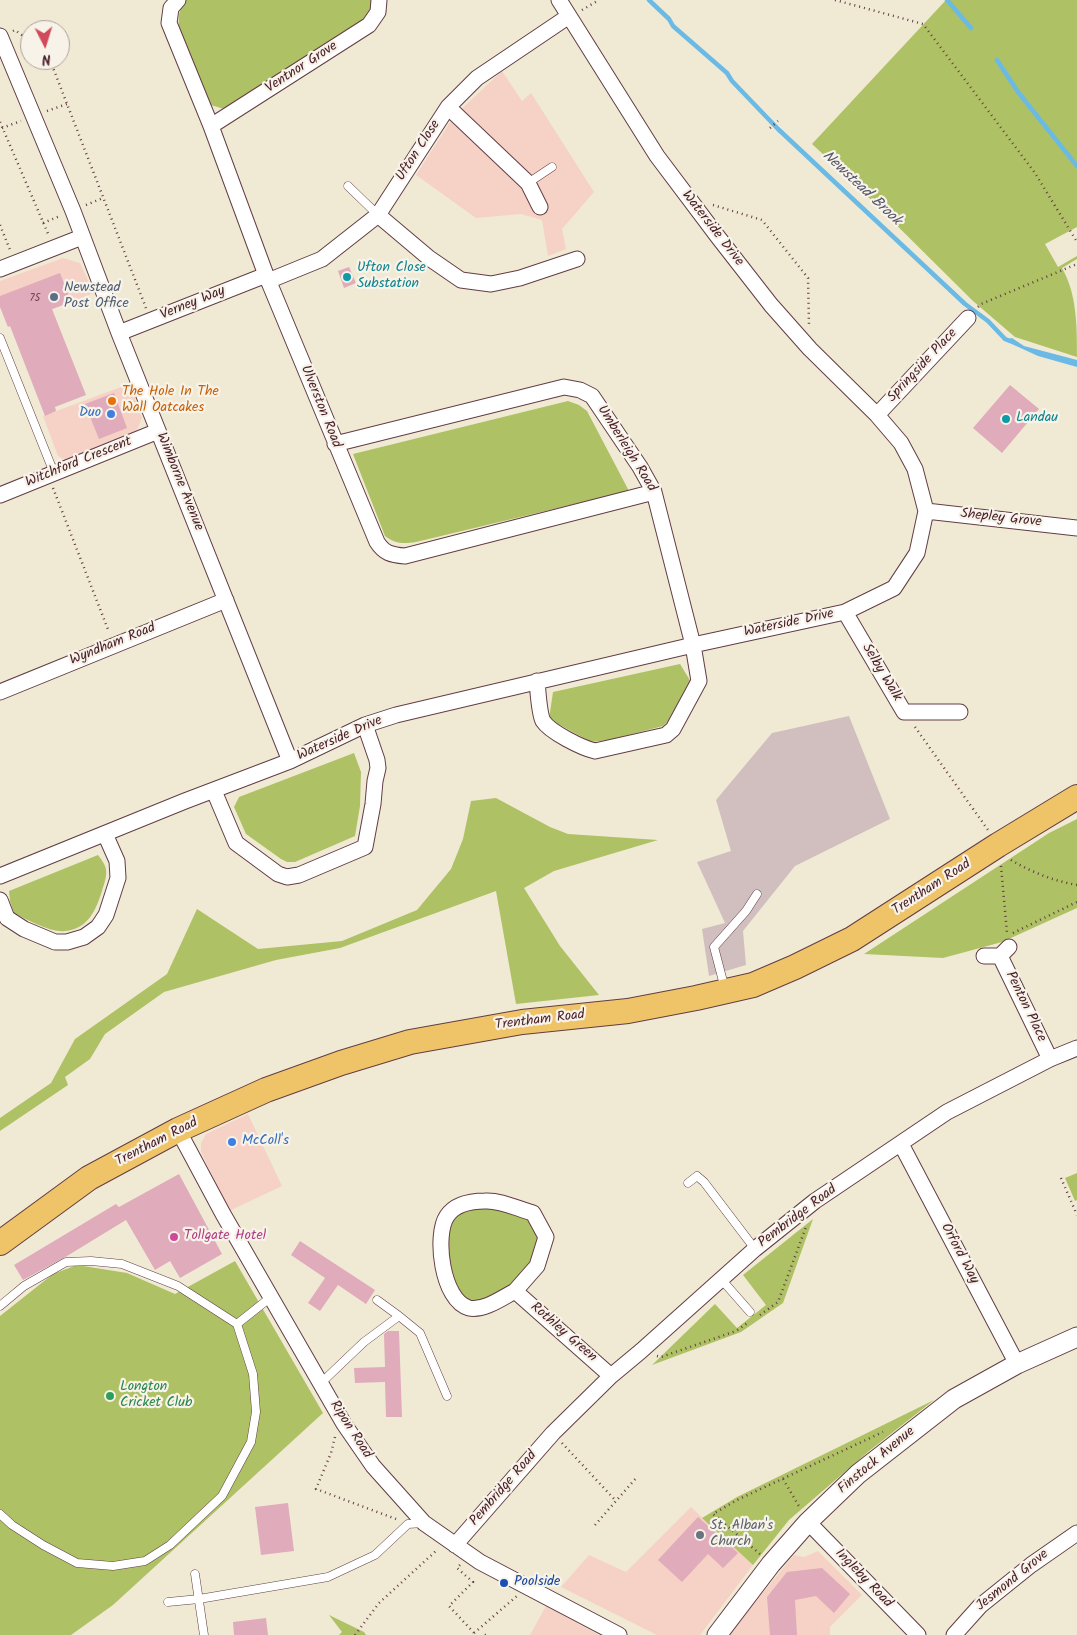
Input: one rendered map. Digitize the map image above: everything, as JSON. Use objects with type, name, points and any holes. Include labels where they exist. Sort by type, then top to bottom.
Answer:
[{"type":"main road","name":"Trentham Road","points":[[0,1243],[89,1178],[178,1130],[266,1090],[341,1063],[410,1042],[522,1022],[628,1011],[753,985],[852,939],[1003,851],[1077,797]]},
{"type":"street","name":"Ulverston Road","points":[[178,0],[171,8],[169,23],[211,126],[267,278],[377,542],[383,551],[392,555],[405,556],[654,492]]},
{"type":"street","name":"Ventnor Grove","points":[[211,126],[368,25],[378,12],[379,0]]},
{"type":"street","name":"Waterside Drive","points":[[0,876],[290,761],[365,725],[396,715],[693,645],[845,612],[894,588],[917,552],[926,511],[915,469],[901,443],[878,415],[810,349],[771,305],[656,156],[559,0]]},
{"type":"street","name":"Ufton Close","points":[[267,278],[322,259],[378,215],[448,107],[477,78],[569,16]]},
{"type":"street","name":"Wimborne Avenue","points":[[0,36],[7,69],[72,211],[290,761]]},
{"type":"street","points":[[448,107],[528,183],[540,208]]},
{"type":"street","points":[[378,215],[429,258],[461,280],[491,284],[529,276],[577,259]]},
{"type":"street","points":[[0,269],[82,237]]},
{"type":"street","name":"Verney Way","points":[[120,333],[267,278]]},
{"type":"street","name":"Springside Place","points":[[878,415],[968,318]]},
{"type":"street","name":"Umberleigh Road","points":[[336,444],[564,387],[586,392],[592,396],[640,467],[654,492],[693,645],[699,681],[673,729],[666,735],[595,751],[585,748],[550,728],[542,720],[537,681]]},
{"type":"street","name":"Witchford Crescent","points":[[0,494],[158,431]]},
{"type":"street","name":"Shepley Grove","points":[[926,511],[1077,528]]},
{"type":"street","name":"Wyndham Road","points":[[0,692],[226,600]]},
{"type":"street","name":"Selby Walk","points":[[845,612],[904,712],[960,712]]},
{"type":"street","points":[[214,791],[236,844],[278,874],[287,877],[299,875],[355,853],[365,847],[368,837],[378,768],[365,725]]},
{"type":"street","points":[[0,900],[7,918],[24,929],[55,942],[67,942],[84,937],[98,927],[106,915],[118,878],[117,861],[105,834]]},
{"type":"street","name":"Penton Place","points":[[984,956],[1006,946],[1050,1059]]},
{"type":"street","name":"Pembridge Road","points":[[452,1542],[553,1433],[611,1376],[755,1249],[815,1201],[947,1112],[1050,1059],[1077,1048]]},
{"type":"street","name":"Ripon Road","points":[[178,1130],[223,1214],[344,1424],[373,1466],[424,1523],[471,1556],[619,1635]]},
{"type":"street","name":"Orford Way","points":[[900,1144],[1017,1364]]},
{"type":"street","points":[[487,1201],[533,1213],[546,1237],[537,1266],[515,1290],[495,1302],[470,1308],[460,1303],[451,1292],[445,1276],[441,1232],[447,1216],[456,1207],[487,1201]]},
{"type":"street","name":"Rothley Green","points":[[515,1290],[611,1376]]},
{"type":"street","name":"Finstock Avenue","points":[[722,1633],[771,1564],[808,1522],[858,1474],[954,1399],[1017,1364],[1077,1337]]},
{"type":"street","name":"Ingleby Road","points":[[808,1522],[918,1635]]},
{"type":"street","name":"Jesmond Grove","points":[[954,1635],[980,1606],[1031,1564],[1077,1533]]},
{"type":"lane","points":[[528,183],[552,167]]},
{"type":"lane","points":[[348,186],[378,215]]},
{"type":"lane","points":[[0,338],[50,475]]},
{"type":"lane","points":[[726,991],[714,947],[746,911],[757,894]]},
{"type":"lane","points":[[688,1183],[697,1176],[704,1182],[755,1249]]},
{"type":"lane","points":[[0,1306],[24,1286],[66,1262],[91,1261],[122,1264],[178,1286],[237,1324],[254,1374],[256,1412],[251,1442],[222,1496],[170,1545],[144,1561],[113,1566],[77,1563],[35,1540],[12,1525],[0,1514]]},
{"type":"lane","points":[[721,1279],[750,1312]]},
{"type":"lane","points":[[237,1324],[271,1297]]},
{"type":"lane","points":[[378,1300],[420,1332],[447,1396]]},
{"type":"lane","points":[[321,1383],[364,1342],[399,1316]]},
{"type":"lane","points":[[168,1602],[199,1599],[328,1577],[375,1555],[408,1524],[424,1523]]},
{"type":"lane","points":[[195,1574],[204,1635]]},
{"type":"path","points":[[569,16],[598,0]]},
{"type":"path","points":[[835,0],[923,24],[1035,173],[1077,242]]},
{"type":"path","points":[[54,70],[152,321]]},
{"type":"path","points":[[0,122],[54,249]]},
{"type":"path","points":[[770,128],[778,122]]},
{"type":"path","points":[[688,197],[762,220],[808,278],[810,349]]},
{"type":"path","points":[[43,223],[72,211]]},
{"type":"path","points":[[0,225],[15,264]]},
{"type":"path","points":[[979,306],[1077,264]]},
{"type":"path","points":[[50,475],[114,645]]},
{"type":"path","points":[[904,712],[1003,851],[1031,871],[1077,885]]},
{"type":"path","points":[[1003,851],[1000,866],[1006,946],[1077,902]]},
{"type":"path","points":[[1061,1178],[1077,1214]]},
{"type":"path","points":[[344,1424],[336,1433],[331,1453],[316,1489],[408,1524]]},
{"type":"path","points":[[771,1564],[713,1514],[737,1500],[891,1428]]},
{"type":"path","points":[[553,1433],[616,1501]]},
{"type":"path","points":[[595,1525],[637,1478]]},
{"type":"path","points":[[782,1479],[808,1522]]},
{"type":"path","points":[[355,1635],[379,1603],[452,1542]]},
{"type":"path","points":[[471,1556],[457,1568],[473,1582],[449,1606],[475,1634],[528,1587]]},
{"type":"shaded area","points":[[502,71],[522,101],[531,93],[594,192],[562,229],[566,249],[548,256],[542,220],[521,214],[476,218],[416,175],[454,116]]},
{"type":"shaded area","points":[[63,258],[80,263],[94,293],[8,327],[0,307],[0,281]]},
{"type":"shaded area","points":[[121,387],[132,391],[142,418],[135,435],[69,462],[58,456],[43,416]]},
{"type":"shaded area","points":[[849,716],[890,819],[795,866],[743,931],[746,965],[709,976],[702,929],[725,923],[697,862],[731,851],[716,800],[772,733]]},
{"type":"shaded area","points":[[248,1114],[282,1186],[229,1211],[201,1152],[201,1143],[206,1134]]},
{"type":"shaded area","points":[[691,1507],[753,1565],[700,1635],[657,1635],[561,1587],[589,1555],[626,1572]]},
{"type":"shaded area","points":[[818,1551],[862,1595],[830,1627],[830,1635],[728,1635],[794,1555],[804,1557]]},
{"type":"shaded area","points":[[546,1606],[599,1635],[530,1635]]},
{"type":"green space","points":[[186,0],[372,0],[372,10],[368,16],[224,109],[211,105],[202,91],[179,27],[180,13]]},
{"type":"green space","points":[[946,0],[1077,0],[1077,227],[1045,244],[1058,267],[1077,256],[1077,259],[1062,268],[1073,299],[1077,357],[1015,337],[973,301],[812,144]]},
{"type":"green space","points":[[568,401],[579,405],[587,411],[629,491],[416,542],[400,543],[392,541],[385,536],[353,454]]},
{"type":"green space","points":[[680,664],[691,682],[674,716],[663,726],[609,740],[591,742],[549,719],[553,692]]},
{"type":"green space","points":[[354,753],[361,772],[360,806],[355,836],[295,862],[287,862],[246,834],[234,807],[239,797]]},
{"type":"green space","points":[[496,798],[550,827],[568,834],[658,840],[554,871],[524,888],[560,946],[599,995],[516,1004],[496,891],[340,948],[276,960],[164,992],[105,1034],[90,1059],[65,1077],[68,1085],[0,1131],[0,1118],[51,1083],[75,1039],[167,974],[197,909],[258,949],[342,941],[417,910],[451,869],[463,839],[471,801]]},
{"type":"green space","points":[[1077,819],[1077,908],[1002,942],[943,958],[864,954],[1049,833]]},
{"type":"green space","points":[[98,855],[105,867],[105,880],[94,911],[80,927],[65,931],[53,930],[14,913],[9,891]]},
{"type":"green space","points":[[1077,1173],[1077,1200],[1075,1201],[1065,1178]]},
{"type":"green space","points":[[487,1204],[531,1216],[543,1238],[534,1265],[512,1288],[471,1305],[454,1292],[444,1232],[459,1210]]},
{"type":"green space","points":[[813,1219],[783,1303],[741,1332],[652,1365],[715,1304],[737,1328],[766,1305],[743,1275]]},
{"type":"green space","points":[[235,1261],[323,1413],[113,1605],[71,1635],[0,1635],[0,1316],[53,1274],[77,1265],[127,1273],[175,1294]]},
{"type":"green space","points":[[934,1400],[869,1451],[789,1520],[753,1565],[702,1518],[737,1497]]},
{"type":"green space","points":[[329,1615],[364,1632],[366,1635],[339,1635],[342,1632]]},
{"type":"water","points":[[1012,338],[1024,346],[1077,360],[1077,367],[1038,356],[1003,340]]},
{"type":"building","name":"Ufton Close Substation","points":[[349,267],[356,283],[344,288],[338,271]]},
{"type":"building","points":[[60,273],[71,302],[52,309],[86,395],[55,407],[56,411],[45,416],[10,326],[8,327],[0,307],[0,296]]},
{"type":"building","name":"Landau","points":[[1010,385],[1039,409],[1002,453],[973,428]]},
{"type":"building","points":[[114,393],[127,428],[99,439],[85,404]]},
{"type":"building","name":"Tollgate Hotel","points":[[179,1174],[222,1254],[180,1278],[170,1261],[155,1270],[126,1220],[23,1280],[14,1265],[116,1204],[119,1207]]},
{"type":"building","points":[[300,1241],[375,1290],[366,1304],[338,1285],[320,1311],[308,1303],[325,1278],[291,1255]]},
{"type":"building","points":[[388,1331],[399,1331],[402,1417],[386,1417],[385,1382],[355,1383],[354,1368],[385,1367],[384,1334]]},
{"type":"building","points":[[288,1503],[294,1551],[261,1555],[255,1507]]},
{"type":"building","name":"St. Alban's Church","points":[[698,1517],[738,1553],[723,1568],[708,1554],[682,1582],[658,1560]]},
{"type":"building","points":[[822,1568],[850,1594],[834,1613],[816,1596],[795,1600],[797,1635],[770,1635],[767,1597],[787,1572]]},
{"type":"building","points":[[266,1618],[268,1635],[234,1635],[233,1622]]},
{"type":"waterway","name":"Newstead Brook","points":[[649,0],[669,19],[673,26],[727,73],[732,81],[778,129],[965,304],[988,321],[1005,339],[1010,341]]},
{"type":"waterway","points":[[947,0],[971,28]]},
{"type":"waterway","points":[[997,60],[1018,92],[1077,166]]},
{"type":"place","name":"Ufton Close Substation","points":[[347,277]]},
{"type":"place","name":"Newstead Post Office","points":[[54,297]]},
{"type":"place","name":"The Hole In The Wall Oatcakes","points":[[112,401]]},
{"type":"place","name":"Duo","points":[[111,414]]},
{"type":"place","name":"Landau","points":[[1006,419]]},
{"type":"place","name":"McColl's","points":[[232,1142]]},
{"type":"place","name":"Tollgate Hotel","points":[[174,1237]]},
{"type":"place","name":"Longton Cricket Club","points":[[110,1396]]},
{"type":"place","name":"St. Alban's Church","points":[[700,1535]]},
{"type":"place","name":"Poolside","points":[[504,1583]]}]
